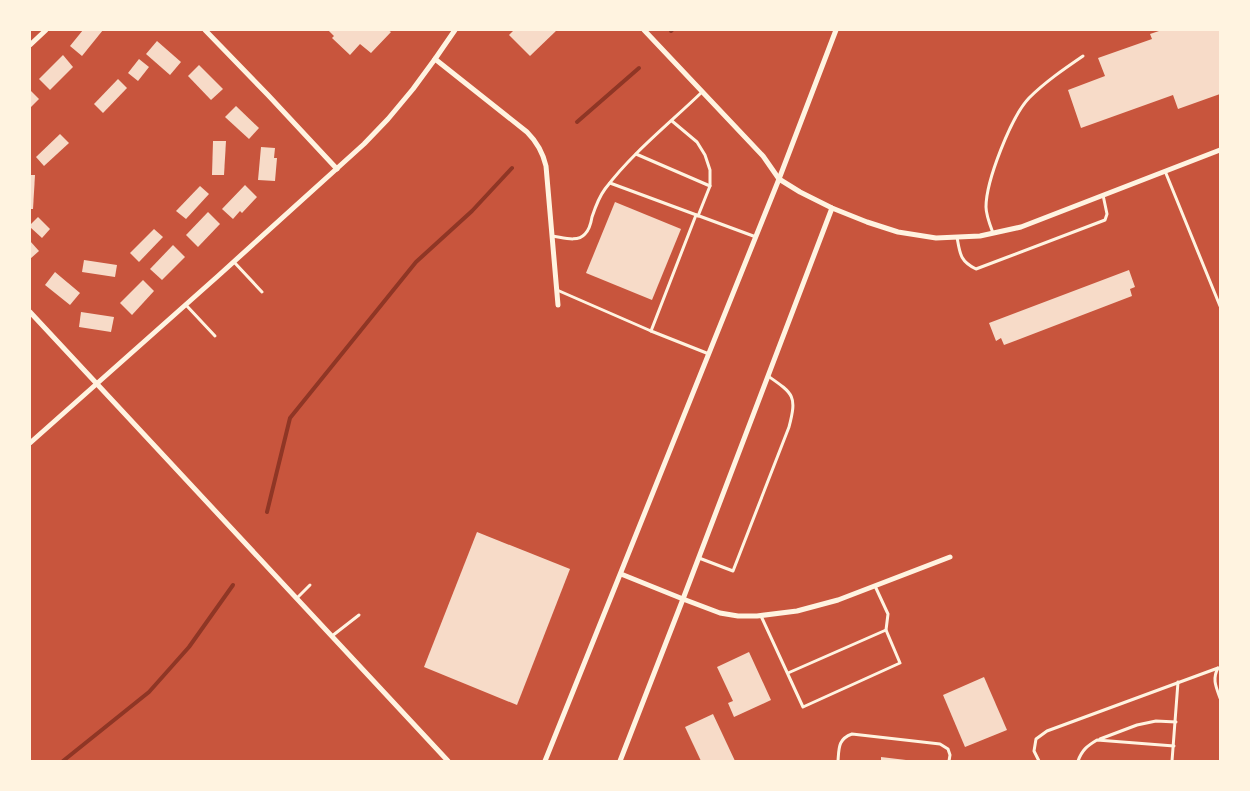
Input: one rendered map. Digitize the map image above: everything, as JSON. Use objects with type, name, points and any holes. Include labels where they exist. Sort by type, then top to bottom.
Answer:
[{"type":"street","points":[[30,44],[46,30]]},
{"type":"street","points":[[205,30],[337,169]]},
{"type":"street","points":[[30,444],[364,144],[388,119],[436,59],[454,30]]},
{"type":"street","points":[[644,30],[763,156],[779,180],[832,208],[898,232],[936,238],[980,236],[1021,226],[1220,150]]},
{"type":"street","points":[[545,761],[779,180],[836,30]]},
{"type":"street","points":[[436,59],[527,132],[536,142],[546,166],[558,305]]},
{"type":"street","points":[[620,761],[832,208]]},
{"type":"street","points":[[30,312],[448,761]]},
{"type":"street","points":[[621,574],[720,613],[738,616],[761,616],[797,611],[838,600],[950,557]]},
{"type":"lane","points":[[993,233],[986,209],[987,193],[993,171],[1015,120],[1029,99],[1056,75],[1083,56]]},
{"type":"lane","points":[[552,236],[570,239],[585,235],[603,192],[610,183],[636,154],[702,92]]},
{"type":"lane","points":[[651,330],[710,186],[710,170],[698,142],[672,121]]},
{"type":"lane","points":[[636,154],[710,186]]},
{"type":"lane","points":[[1165,171],[1220,306]]},
{"type":"lane","points":[[610,183],[756,237]]},
{"type":"lane","points":[[956,237],[961,258],[968,265],[976,269],[1105,220],[1107,214],[1103,195]]},
{"type":"lane","points":[[234,262],[262,292]]},
{"type":"lane","points":[[556,290],[709,354]]},
{"type":"lane","points":[[185,305],[215,336]]},
{"type":"lane","points":[[699,558],[733,571],[789,427],[793,410],[792,398],[780,384],[768,376]]},
{"type":"lane","points":[[297,598],[310,584]]},
{"type":"lane","points":[[761,616],[803,706],[900,663],[886,630],[888,614],[874,586]]},
{"type":"lane","points":[[332,636],[359,615]]},
{"type":"lane","points":[[788,673],[886,630]]},
{"type":"lane","points":[[1039,761],[1034,750],[1036,740],[1047,731],[1219,667]]},
{"type":"lane","points":[[1219,667],[1214,675],[1215,685],[1220,698]]},
{"type":"lane","points":[[1172,761],[1178,682]]},
{"type":"lane","points":[[1078,761],[1081,752],[1097,740],[1137,725],[1156,721],[1176,722]]},
{"type":"lane","points":[[838,761],[841,741],[845,736],[852,734],[940,744],[948,749],[949,761]]},
{"type":"lane","points":[[1097,740],[1174,746]]},
{"type":"building","points":[[83,30],[103,30],[82,56],[70,46]]},
{"type":"building","points":[[328,30],[388,30],[391,32],[371,53],[360,44],[350,55],[332,38],[334,36]]},
{"type":"building","points":[[514,30],[557,30],[530,56],[509,35]]},
{"type":"building","points":[[1162,30],[1220,30],[1220,94],[1178,109],[1173,95],[1081,128],[1068,90],[1105,76],[1098,58],[1152,39],[1150,34]]},
{"type":"building","points":[[157,41],[181,62],[170,75],[146,54]]},
{"type":"building","points":[[63,55],[73,67],[50,90],[39,79]]},
{"type":"building","points":[[139,59],[149,67],[138,81],[128,73]]},
{"type":"building","points":[[199,65],[223,89],[211,100],[188,76]]},
{"type":"building","points":[[118,79],[127,88],[103,113],[94,104]]},
{"type":"building","points":[[30,90],[39,99],[30,108]]},
{"type":"building","points":[[236,106],[259,128],[249,139],[225,117]]},
{"type":"building","points":[[60,134],[69,143],[44,166],[36,157]]},
{"type":"building","points":[[213,141],[226,141],[224,175],[212,175]]},
{"type":"building","points":[[261,147],[275,148],[274,158],[277,158],[275,181],[258,180]]},
{"type":"building","points":[[30,175],[35,175],[33,209],[30,209]]},
{"type":"building","points":[[245,185],[257,197],[242,213],[240,211],[233,219],[222,209]]},
{"type":"building","points":[[200,186],[209,194],[186,219],[176,211]]},
{"type":"building","points":[[615,202],[681,229],[652,300],[586,273]]},
{"type":"building","points":[[208,212],[220,224],[198,247],[186,235]]},
{"type":"building","points":[[38,217],[50,229],[42,238],[30,227]]},
{"type":"building","points":[[154,229],[163,237],[139,262],[130,253]]},
{"type":"building","points":[[30,241],[39,251],[30,259]]},
{"type":"building","points":[[173,245],[185,257],[162,280],[150,269]]},
{"type":"building","points":[[84,260],[117,265],[115,277],[82,272]]},
{"type":"building","points":[[1129,270],[1135,287],[1130,289],[1132,296],[1004,345],[1001,338],[996,341],[989,323]]},
{"type":"building","points":[[55,272],[80,293],[70,305],[45,285]]},
{"type":"building","points":[[143,280],[154,291],[132,315],[120,303]]},
{"type":"building","points":[[81,312],[114,317],[111,332],[79,327]]},
{"type":"building","points":[[477,532],[570,569],[517,705],[424,667]]},
{"type":"building","points":[[749,652],[771,700],[734,717],[728,703],[733,701],[717,667]]},
{"type":"building","points":[[984,677],[1007,730],[965,747],[943,695]]},
{"type":"building","points":[[713,714],[735,761],[701,761],[685,727]]},
{"type":"building","points":[[881,757],[906,760],[881,761]]},
{"type":"waterway","points":[[577,122],[639,68]]},
{"type":"waterway","points":[[267,512],[290,418],[416,262],[472,211],[512,168]]},
{"type":"waterway","points":[[63,761],[149,692],[189,647],[233,585]]}]
